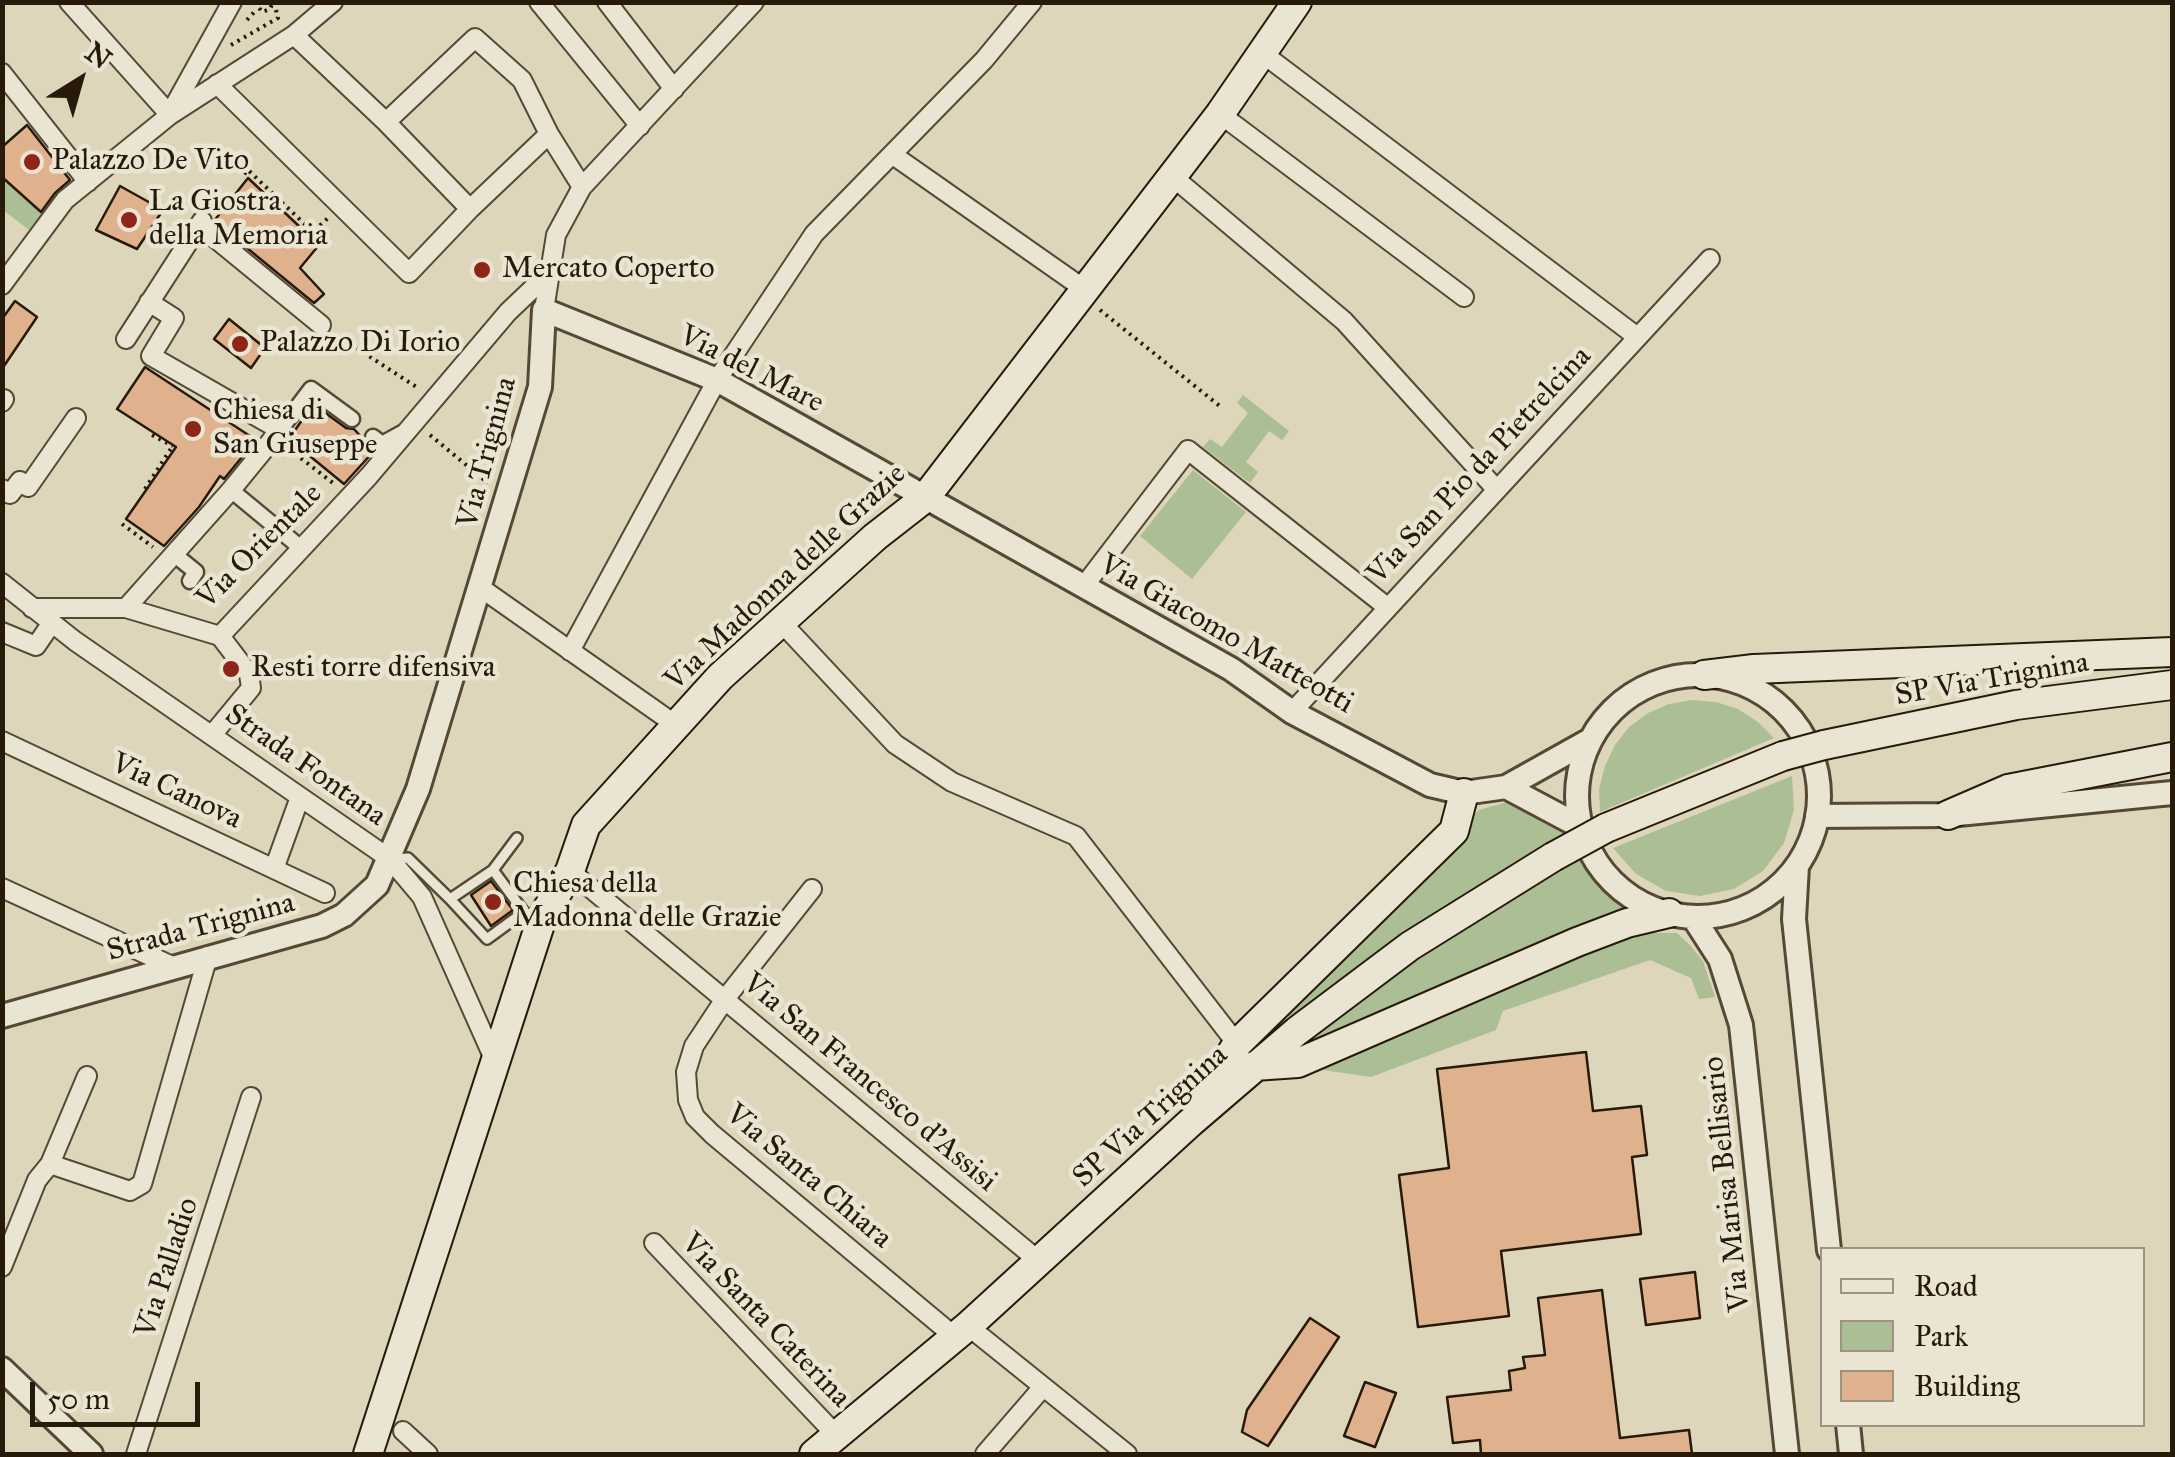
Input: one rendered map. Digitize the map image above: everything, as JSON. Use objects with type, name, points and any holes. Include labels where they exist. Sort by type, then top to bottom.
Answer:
[{"type":"main road","name":"Via Madonna delle Grazie","points":[[368,1454],[495,1061],[533,915],[570,871],[586,825],[720,677],[875,537],[925,498],[1220,114],[1297,2]]},
{"type":"main road","points":[[1704,675],[1773,668],[2172,652]]},
{"type":"main road","name":"SP Via Trignina","points":[[814,1454],[1040,1262],[1190,1122],[1246,1055],[1297,1030],[1410,946],[1594,828],[1824,744],[2016,705],[2172,686]]},
{"type":"main road","points":[[1948,815],[2008,789],[2172,757]]},
{"type":"main road","points":[[1246,1055],[1454,831],[1464,794]]},
{"type":"main road","points":[[1246,1055],[1298,1063],[1577,942],[1628,923],[1681,915]]},
{"type":"street","points":[[68,2],[170,114]]},
{"type":"street","points":[[170,114],[232,2]]},
{"type":"street","points":[[2,285],[66,200],[170,114],[294,34],[333,2]]},
{"type":"street","points":[[538,2],[640,126]]},
{"type":"street","points":[[608,2],[674,89]]},
{"type":"street","name":"Via Trignina","points":[[390,859],[418,789],[540,387],[544,310],[556,235],[582,187],[754,2]]},
{"type":"street","points":[[570,651],[717,380],[814,234],[984,60],[1032,2]]},
{"type":"street","points":[[294,34],[470,209]]},
{"type":"street","points":[[386,122],[476,38],[522,80],[582,187]]},
{"type":"street","points":[[1262,53],[1636,336]]},
{"type":"street","points":[[2,72],[88,182]]},
{"type":"street","points":[[217,84],[409,273],[550,134]]},
{"type":"street","points":[[1220,114],[1464,297]]},
{"type":"street","points":[[894,154],[1085,294]]},
{"type":"street","points":[[1173,176],[1344,321],[1496,489]]},
{"type":"street","points":[[126,339],[201,222],[321,325]]},
{"type":"street","name":"Via San Pio da Pietrelcina","points":[[1292,712],[1710,260]]},
{"type":"street","name":"Via Orientale","points":[[32,608],[126,608],[220,636],[350,496],[508,312],[550,272]]},
{"type":"street","points":[[149,302],[174,318],[151,356],[277,434]]},
{"type":"street","name":"Via del Mare","points":[[544,310],[717,380],[925,498]]},
{"type":"street","points":[[126,608],[231,490],[311,389],[352,419]]},
{"type":"street","points":[[11,485],[28,486],[76,418]]},
{"type":"street","points":[[373,436],[382,444],[412,426]]},
{"type":"street","points":[[1084,586],[1188,450],[1387,607]]},
{"type":"street","points":[[231,490],[301,548]]},
{"type":"street","name":"Via Giacomo Matteotti","points":[[925,498],[1231,668],[1292,712],[1430,785],[1464,794],[1506,787],[1590,740]]},
{"type":"street","points":[[172,557],[196,572],[190,581]]},
{"type":"street","name":"Strada Fontana","points":[[2,583],[51,624],[390,859],[422,897],[495,1061]]},
{"type":"street","points":[[481,588],[676,726]]},
{"type":"street","points":[[781,622],[896,744],[952,782],[1076,836],[1246,1055]]},
{"type":"street","points":[[2,632],[36,646],[51,624]]},
{"type":"street","points":[[212,734],[251,688],[249,674],[220,636]]},
{"type":"street","points":[[1704,675],[1748,686],[1784,712],[1798,729],[1813,760],[1819,793],[1817,816],[1797,866],[1762,898],[1740,909],[1681,915],[1630,896],[1613,882],[1588,847],[1594,828],[1577,783],[1590,740],[1610,712],[1637,690],[1680,676],[1704,675]]},
{"type":"street","name":"Via Canova","points":[[2,741],[325,893]]},
{"type":"street","points":[[1506,787],[1594,828]]},
{"type":"street","points":[[1817,816],[1948,815],[2172,793]]},
{"type":"street","points":[[274,869],[300,797]]},
{"type":"street","name":"Strada Trignina","points":[[2,1016],[322,926],[344,915],[377,885],[390,859]]},
{"type":"street","points":[[1797,866],[1794,918],[1829,1247]]},
{"type":"street","name":"Via San Francesco d'Assisi","points":[[570,871],[1040,1262]]},
{"type":"street","points":[[2,888],[172,966]]},
{"type":"street","name":"Via Santa Chiara","points":[[812,889],[725,999],[694,1046],[686,1072],[688,1100],[695,1118],[961,1332],[1043,1387],[1128,1454]]},
{"type":"street","name":"Via Marisa Bellisario","points":[[1681,915],[1720,958],[1741,1024],[1786,1454]]},
{"type":"street","points":[[50,1164],[130,1191],[142,1184],[208,956]]},
{"type":"street","points":[[2,1267],[37,1180],[50,1164],[87,1076]]},
{"type":"street","name":"Via Palladio","points":[[136,1454],[252,1098]]},
{"type":"street","name":"Via Santa Caterina","points":[[654,1243],[837,1436]]},
{"type":"street","points":[[2,1369],[88,1453]]},
{"type":"street","points":[[985,1454],[1043,1387]]},
{"type":"street","points":[[1848,1427],[1851,1454]]},
{"type":"street","points":[[403,1431],[428,1454]]},
{"type":"lane","points":[[450,899],[493,870],[517,838]]},
{"type":"lane","points":[[390,859],[408,858],[487,939],[533,915],[493,870]]},
{"type":"path","points":[[218,52],[278,18],[274,5],[260,11],[255,2]]},
{"type":"path","points":[[244,174],[248,170],[313,232],[342,205]]},
{"type":"path","points":[[1085,294],[1221,407]]},
{"type":"path","points":[[321,325],[434,399]]},
{"type":"path","points":[[412,426],[507,499]]},
{"type":"path","points":[[277,434],[350,496]]},
{"type":"path","points":[[145,489],[172,446],[152,435]]},
{"type":"path","points":[[142,477],[150,482]]},
{"type":"path","points":[[122,524],[172,557]]},
{"type":"green space","points":[[2,177],[43,214],[29,230],[3,210]]},
{"type":"green space","points":[[1243,395],[1289,431],[1282,440],[1269,431],[1246,462],[1258,472],[1250,483],[1203,447],[1210,439],[1222,447],[1248,413],[1237,403]]},
{"type":"green space","points":[[1193,470],[1246,512],[1192,579],[1140,536]]},
{"type":"green space","points":[[1692,700],[1738,709],[1774,738],[1600,812],[1599,789],[1605,766],[1629,727],[1669,704]]},
{"type":"green space","points":[[1792,776],[1794,810],[1784,843],[1763,871],[1734,889],[1700,896],[1666,891],[1636,874],[1613,848]]},
{"type":"green space","points":[[1514,800],[1563,826],[1582,863],[1636,911],[1642,933],[1677,933],[1690,945],[1703,961],[1715,997],[1699,999],[1691,978],[1650,960],[1503,1011],[1496,1030],[1371,1077],[1323,1070],[1283,1008],[1479,810]]},
{"type":"building","name":"Palazzo De Vito","points":[[27,125],[70,180],[41,212],[2,177],[2,147]]},
{"type":"building","points":[[248,178],[319,245],[300,268],[324,294],[314,303],[214,221]]},
{"type":"building","name":"La Giostra della Memoria","points":[[120,186],[163,210],[137,249],[96,230]]},
{"type":"building","points":[[15,301],[37,317],[2,369],[2,319]]},
{"type":"building","name":"Palazzo Di Iorio","points":[[229,319],[265,348],[251,368],[214,339]]},
{"type":"building","points":[[145,367],[256,440],[224,479],[220,476],[164,546],[126,519],[176,447],[117,409]]},
{"type":"building","points":[[313,404],[346,428],[354,429],[374,451],[344,484],[289,439]]},
{"type":"building","name":"Chiesa della Madonna delle Grazie","points":[[491,881],[513,910],[491,926],[471,895]]},
{"type":"building","points":[[1586,1052],[1593,1111],[1641,1106],[1647,1155],[1632,1157],[1641,1234],[1501,1251],[1509,1316],[1418,1327],[1399,1175],[1449,1168],[1437,1069]]},
{"type":"building","points":[[1695,1272],[1700,1318],[1646,1325],[1640,1279]]},
{"type":"building","points":[[1602,1290],[1620,1438],[1689,1430],[1692,1454],[1481,1454],[1480,1440],[1453,1443],[1447,1397],[1511,1390],[1509,1371],[1525,1368],[1523,1357],[1545,1355],[1538,1298]]},
{"type":"building","points":[[1310,1318],[1339,1337],[1268,1446],[1242,1432],[1247,1410]]},
{"type":"building","points":[[1365,1382],[1396,1393],[1375,1447],[1344,1436]]},
{"type":"place","name":"Palazzo De Vito","points":[[32,162]]},
{"type":"place","name":"La Giostra della Memoria","points":[[129,220]]},
{"type":"place","name":"Mercato Coperto","points":[[482,270]]},
{"type":"place","name":"Palazzo Di Iorio","points":[[240,344]]},
{"type":"place","name":"Chiesa di San Giuseppe","points":[[193,429]]},
{"type":"place","name":"Resti torre difensiva","points":[[231,669]]},
{"type":"place","name":"Chiesa della Madonna delle Grazie","points":[[493,902]]}]
